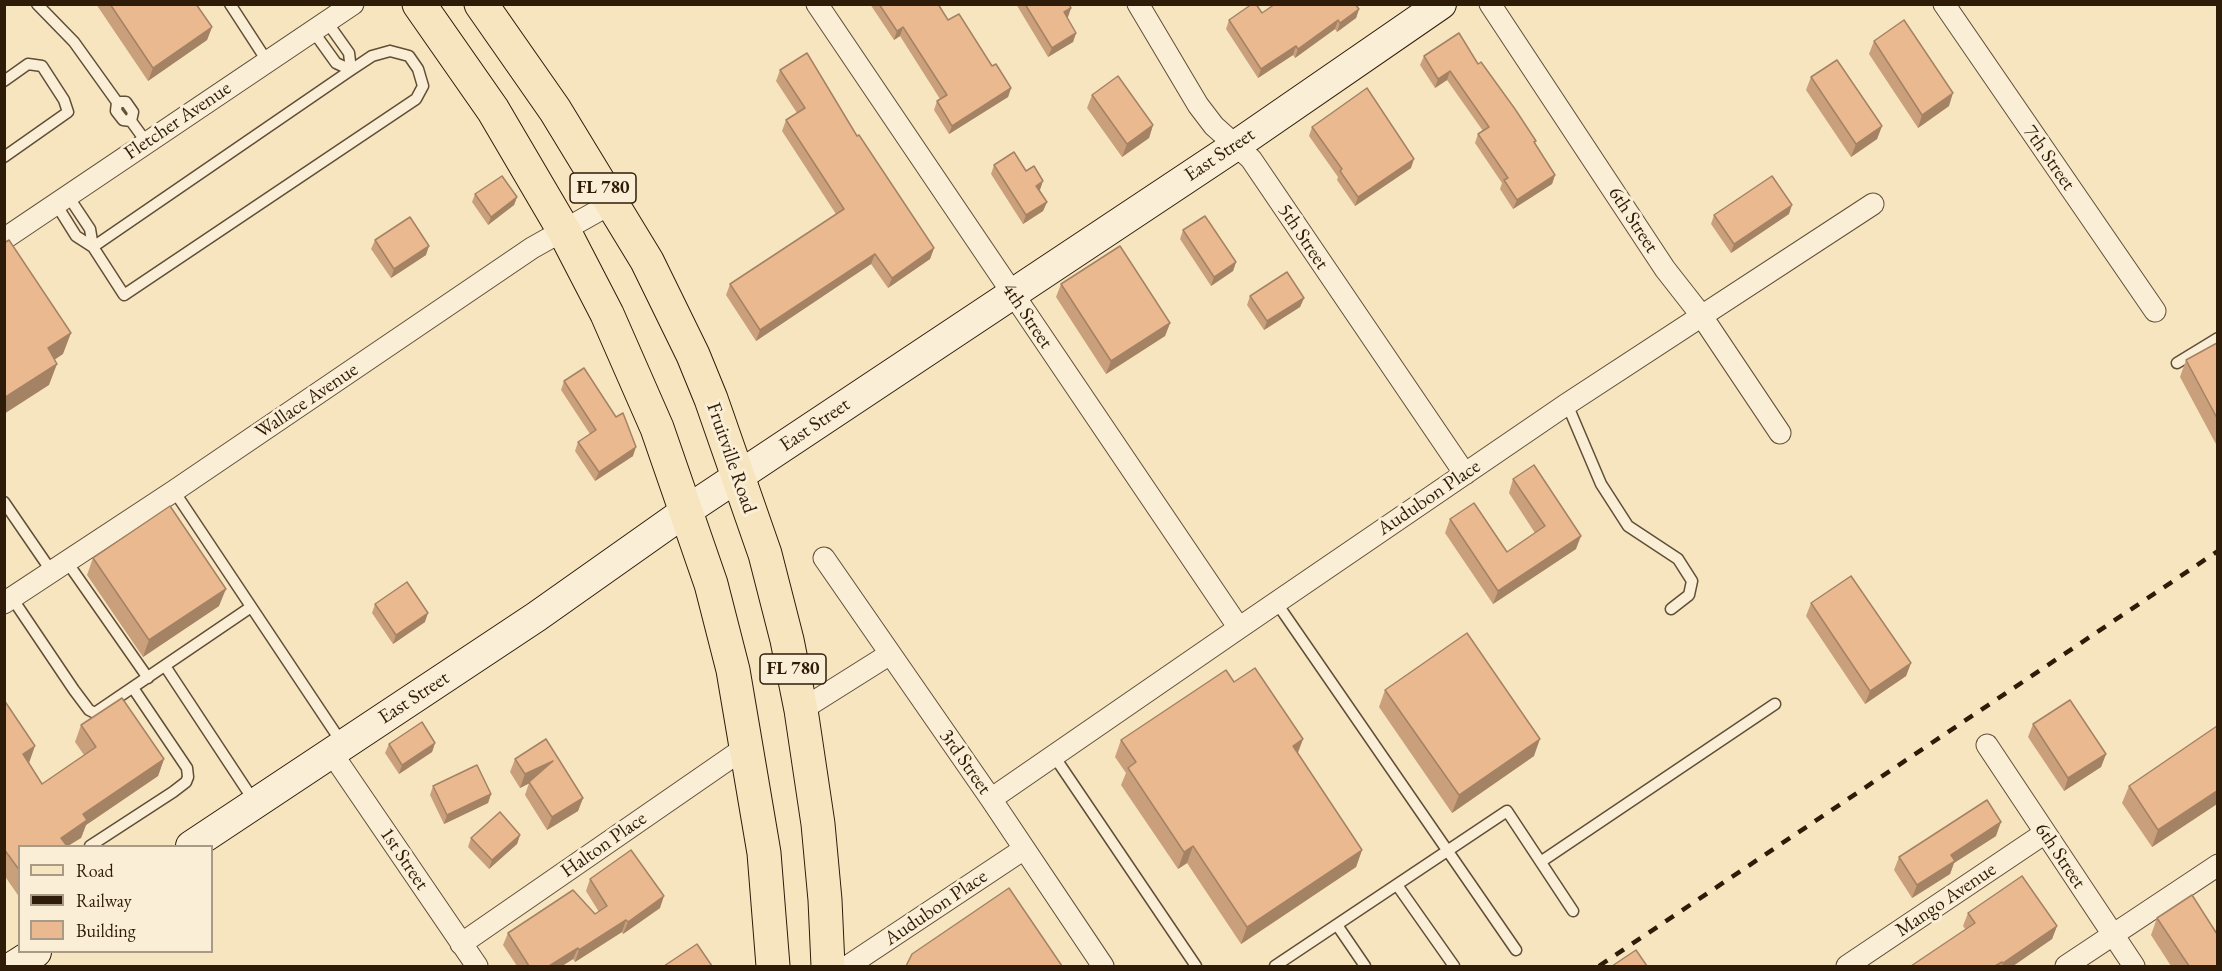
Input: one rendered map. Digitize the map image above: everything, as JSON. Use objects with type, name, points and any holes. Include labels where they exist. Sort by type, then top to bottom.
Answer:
[{"type":"main road","name":"FL 780","points":[[419,4],[493,110],[564,231],[607,314],[657,428],[711,584],[733,669],[764,853],[773,966]]},
{"type":"main road","name":"Fruitville Road","points":[[481,4],[555,110],[646,261],[693,355],[711,399],[765,554],[787,640],[801,710],[818,824],[828,966]]},
{"type":"street","name":"Fletcher Avenue","points":[[4,239],[353,4]]},
{"type":"street","name":"4th Street","points":[[817,4],[1239,627]]},
{"type":"street","name":"5th Street","points":[[1138,4],[1198,105],[1214,126],[1251,159],[1465,474]]},
{"type":"street","name":"East Street","points":[[192,845],[536,617],[686,511],[1235,146],[1441,4]]},
{"type":"street","name":"6th Street","points":[[1490,4],[1665,269],[1701,315],[1780,434]]},
{"type":"street","name":"7th Street","points":[[1944,4],[2155,310]]},
{"type":"street","name":"Wallace Avenue","points":[[8,600],[174,491],[532,248],[612,203]]},
{"type":"street","name":"Audubon Place","points":[[991,800],[1239,627],[1567,404],[1873,204]]},
{"type":"street","name":"3rd Street","points":[[824,558],[1102,966]]},
{"type":"street","points":[[801,710],[890,654]]},
{"type":"street","name":"6th Street","points":[[1987,745],[2134,966]]},
{"type":"street","name":"Halton Place","points":[[461,944],[746,747]]},
{"type":"street","name":"1st Street","points":[[337,748],[477,966]]},
{"type":"street","name":"Mango Avenue","points":[[1847,966],[2045,833]]},
{"type":"street","name":"Audubon Place","points":[[848,966],[1023,849]]},
{"type":"street","points":[[2066,966],[2217,865]]},
{"type":"street","points":[[14,966],[33,953]]},
{"type":"street","points":[[4,962],[8,966]]},
{"type":"lane","points":[[37,4],[74,42],[117,102],[126,102],[133,112],[131,121],[147,143]]},
{"type":"lane","points":[[230,4],[267,61]]},
{"type":"lane","points":[[320,26],[336,63],[351,70]]},
{"type":"lane","points":[[320,26],[349,53],[351,70]]},
{"type":"lane","points":[[62,200],[90,229],[93,247],[124,295],[416,99],[423,86],[418,69],[409,56],[390,51],[372,56],[93,247]]},
{"type":"lane","points":[[4,81],[28,64],[42,66],[64,100],[68,112],[4,157]]},
{"type":"lane","points":[[62,200],[76,236],[93,247]]},
{"type":"lane","points":[[2177,363],[2217,338]]},
{"type":"lane","points":[[1567,404],[1601,484],[1628,526],[1678,559],[1692,581],[1689,595],[1671,609]]},
{"type":"lane","points":[[174,491],[251,607],[337,748]]},
{"type":"lane","points":[[4,502],[60,567],[148,678]]},
{"type":"lane","points":[[8,600],[89,710],[98,712],[251,607]]},
{"type":"lane","points":[[1276,602],[1516,950]]},
{"type":"lane","points":[[165,666],[255,803]]},
{"type":"lane","points":[[92,845],[173,792],[186,782],[188,777],[188,768],[133,688]]},
{"type":"lane","points":[[1542,861],[1775,704]]},
{"type":"lane","points":[[1054,756],[1196,966]]},
{"type":"lane","points":[[1276,966],[1508,811],[1573,910]]},
{"type":"lane","points":[[1397,885],[1454,966]]},
{"type":"lane","points":[[1337,925],[1365,966]]},
{"type":"building","points":[[110,4],[196,4],[212,27],[153,68]]},
{"type":"building","points":[[879,4],[938,4],[948,20],[959,14],[992,66],[996,64],[1011,88],[952,126],[937,101],[947,95],[903,27],[897,31]]},
{"type":"building","points":[[1025,4],[1069,4],[1071,8],[1064,12],[1076,33],[1052,48]]},
{"type":"building","points":[[1252,4],[1256,4],[1262,13],[1275,4],[1355,4],[1359,9],[1340,23],[1338,20],[1298,49],[1296,46],[1261,69],[1229,20]]},
{"type":"building","points":[[1904,20],[1953,93],[1922,115],[1874,41]]},
{"type":"building","points":[[1459,33],[1478,64],[1481,62],[1515,109],[1555,175],[1517,200],[1504,180],[1508,178],[1478,134],[1489,127],[1450,71],[1438,79],[1424,56]]},
{"type":"building","points":[[807,53],[857,136],[859,135],[934,248],[892,278],[875,254],[760,330],[730,284],[844,209],[786,120],[805,108],[780,70]]},
{"type":"building","points":[[1837,60],[1882,126],[1856,144],[1811,77]]},
{"type":"building","points":[[1118,76],[1153,125],[1127,144],[1092,95]]},
{"type":"building","points":[[1367,88],[1414,159],[1358,197],[1340,171],[1342,169],[1312,127]]},
{"type":"building","points":[[1014,152],[1026,171],[1034,166],[1043,181],[1036,186],[1047,202],[1026,215],[994,165]]},
{"type":"building","points":[[502,176],[517,197],[491,217],[475,194]]},
{"type":"building","points":[[1772,176],[1792,205],[1734,244],[1714,215]]},
{"type":"building","points":[[1205,216],[1236,262],[1214,277],[1183,230]]},
{"type":"building","points":[[410,217],[429,246],[394,269],[375,240]]},
{"type":"building","points":[[9,240],[71,333],[48,348],[57,364],[4,398],[4,243]]},
{"type":"building","points":[[1120,246],[1170,323],[1111,361],[1061,284]]},
{"type":"building","points":[[1287,272],[1304,298],[1267,321],[1250,296]]},
{"type":"building","points":[[2217,343],[2217,418],[2186,360]]},
{"type":"building","points":[[584,368],[616,417],[623,413],[636,447],[599,472],[578,442],[596,430],[564,381]]},
{"type":"building","points":[[1534,465],[1581,536],[1498,591],[1450,519],[1474,503],[1507,552],[1545,526],[1513,479]]},
{"type":"building","points":[[170,506],[226,589],[149,640],[93,558]]},
{"type":"building","points":[[1851,576],[1911,663],[1870,691],[1811,603]]},
{"type":"building","points":[[407,582],[428,613],[396,635],[375,604]]},
{"type":"building","points":[[1467,633],[1540,739],[1459,795],[1385,690]]},
{"type":"building","points":[[1255,668],[1303,739],[1293,746],[1362,850],[1247,927],[1193,846],[1184,852],[1128,768],[1136,762],[1121,740],[1226,670],[1234,682]]},
{"type":"building","points":[[122,698],[164,759],[83,814],[87,820],[61,838],[66,845],[18,845],[18,868],[4,849],[4,700],[35,746],[23,754],[42,784],[96,747],[81,725]]},
{"type":"building","points":[[2070,700],[2106,754],[2068,778],[2033,724]]},
{"type":"building","points":[[422,722],[435,743],[402,765],[389,744]]},
{"type":"building","points":[[2217,726],[2217,791],[2158,830],[2129,786]]},
{"type":"building","points":[[546,739],[583,798],[552,817],[529,782],[553,761],[525,774],[515,759]]},
{"type":"building","points":[[477,765],[491,794],[447,815],[433,786]]},
{"type":"building","points":[[1987,800],[2001,822],[1951,855],[1955,861],[1917,885],[1899,857]]},
{"type":"building","points":[[500,812],[520,835],[492,860],[471,838]]},
{"type":"building","points":[[631,850],[664,896],[628,922],[626,920],[549,966],[529,966],[508,933],[573,890],[595,914],[607,906],[590,879]]},
{"type":"building","points":[[2022,876],[2057,926],[2003,963],[1995,966],[1911,966],[1975,923],[1968,913]]},
{"type":"building","points":[[1009,888],[1062,966],[906,966],[912,954]]},
{"type":"building","points":[[2192,895],[2217,934],[2217,966],[2189,966],[2157,918]]},
{"type":"building","points":[[697,944],[712,966],[664,966]]},
{"type":"building","points":[[1636,950],[1647,966],[1612,966]]},
{"type":"railway","points":[[1599,966],[2218,551]]}]
